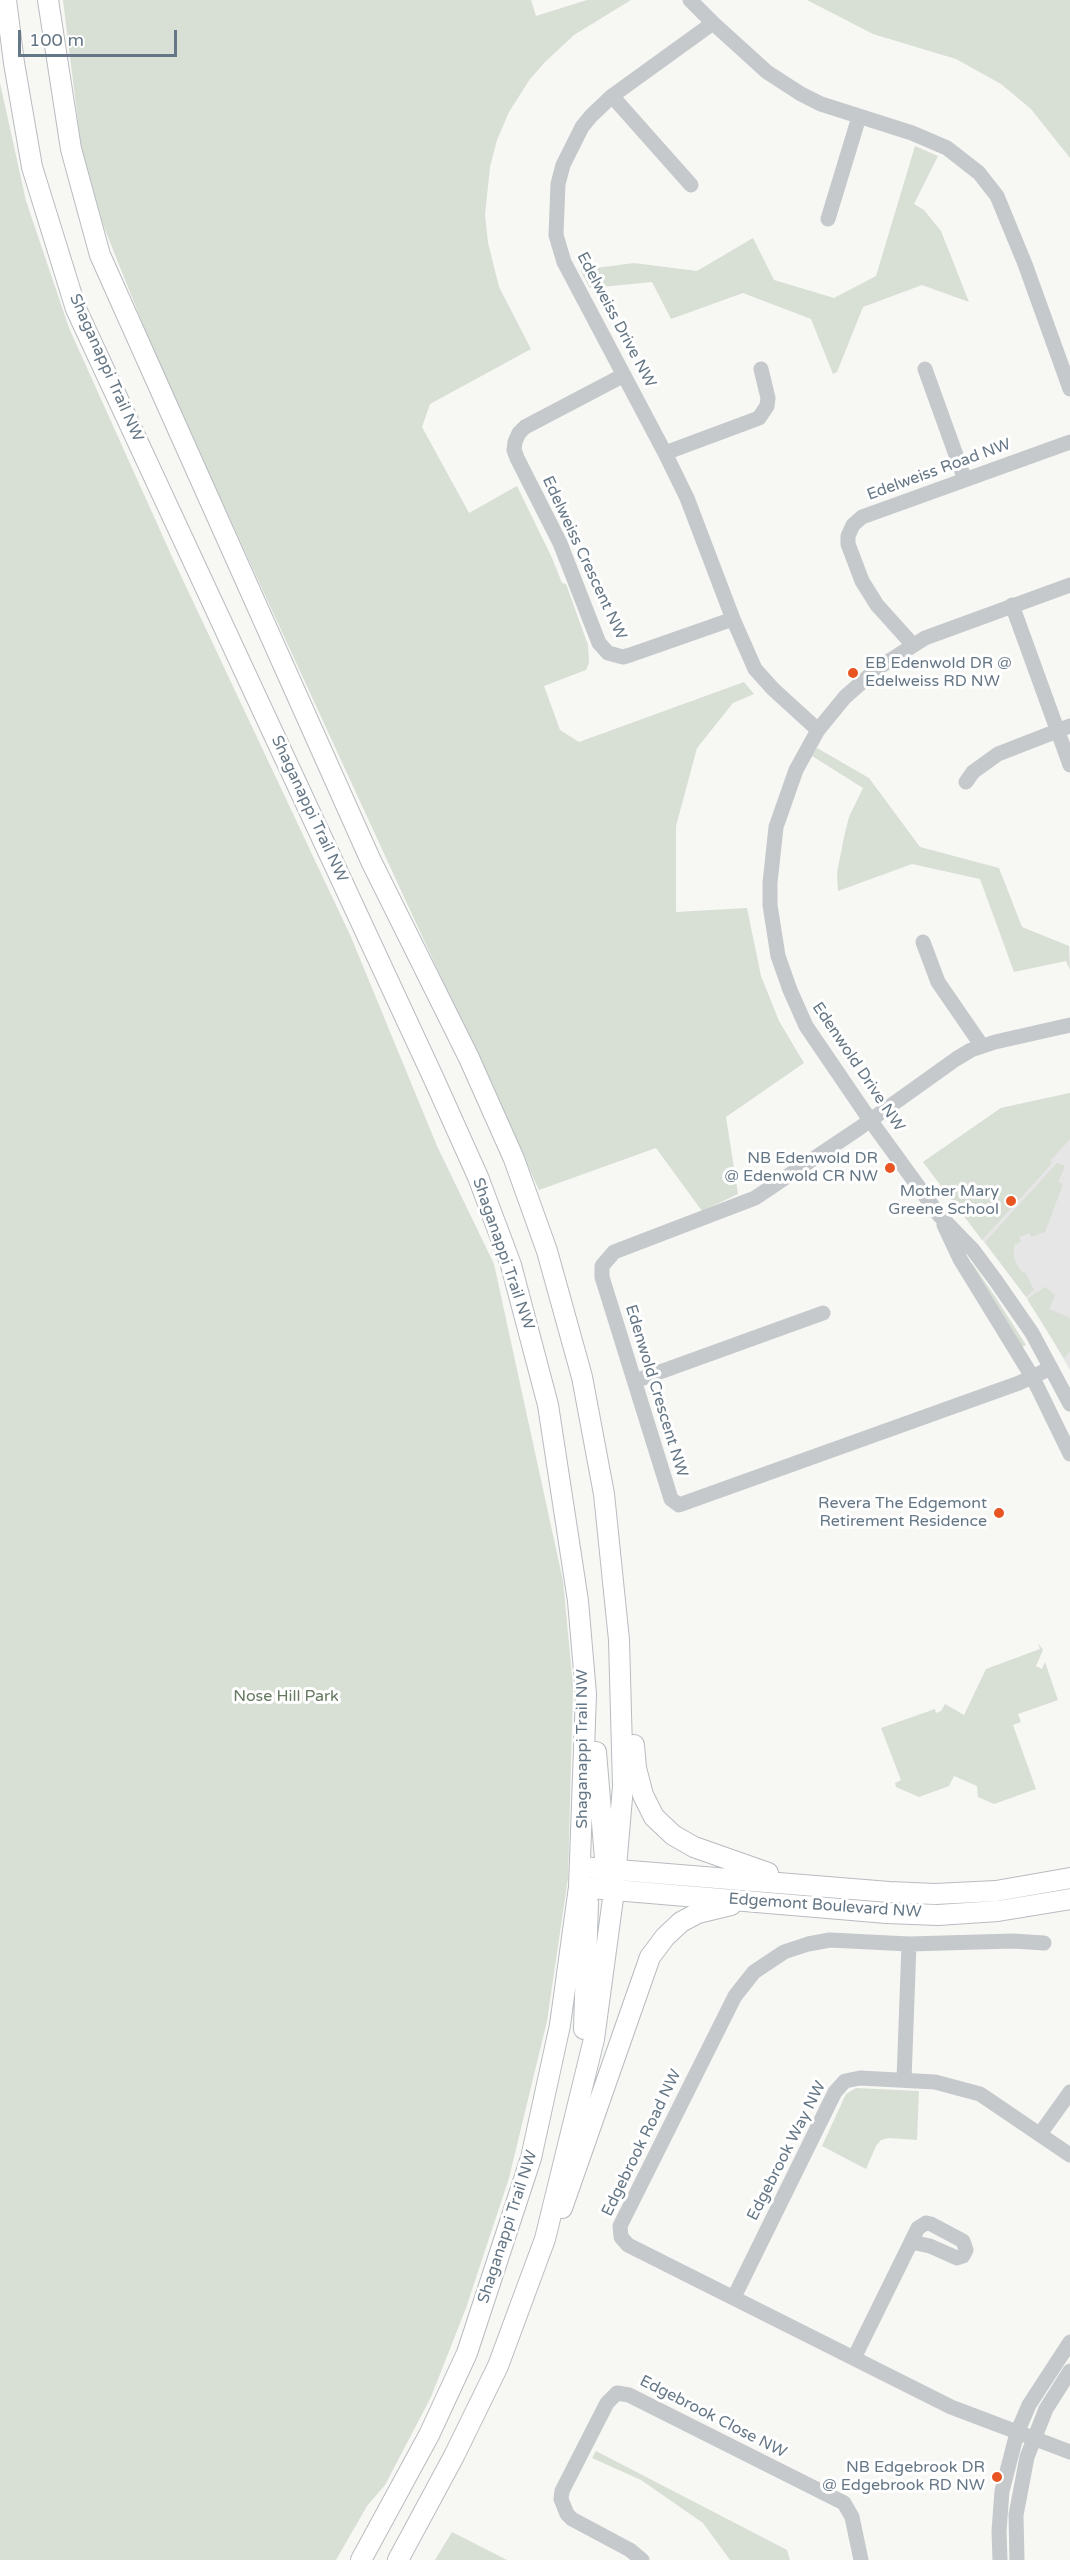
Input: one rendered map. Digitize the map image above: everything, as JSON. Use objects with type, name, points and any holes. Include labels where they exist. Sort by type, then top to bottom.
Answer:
[{"type":"main road","name":"Shaganappi Trail NW","points":[[6,0],[32,167],[76,309],[433,1077],[478,1178],[511,1265],[548,1405],[578,1601],[586,1694],[581,1867],[584,1887],[560,2025],[531,2158],[467,2353],[429,2435],[361,2560]]},
{"type":"main road","name":"Shaganappi Trail NW","points":[[48,0],[71,148],[100,255],[371,861],[469,1058],[514,1159],[547,1251],[582,1377],[600,1470],[616,1590],[620,1640],[623,1786],[610,1869],[614,1891],[594,2039],[544,2239],[498,2366],[454,2456],[398,2560]]},
{"type":"main road","points":[[620,1640],[626,1650],[636,1768],[642,1795],[654,1817],[673,1835],[694,1847],[716,1857],[799,1884]]},
{"type":"main road","points":[[586,1694],[593,1716],[610,1869]]},
{"type":"main road","name":"Edgemont Boulevard NW","points":[[581,1867],[889,1893],[935,1894],[996,1890],[1070,1878]]},
{"type":"main road","points":[[582,2087],[584,1887]]},
{"type":"main road","name":"Edgemont Boulevard NW","points":[[584,1887],[770,1901],[887,1913],[938,1914],[998,1911],[1070,1899]]},
{"type":"main road","points":[[544,2239],[566,2201],[651,1957],[665,1937],[681,1922],[698,1913],[725,1905],[770,1901]]},
{"type":"street","points":[[690,0],[749,56],[784,83],[821,104],[912,133],[947,148],[965,159],[991,188],[1006,215],[1070,389]]},
{"type":"street","name":"Edelweiss Drive NW","points":[[713,23],[612,96],[582,127],[563,165],[558,184],[556,235],[564,262],[665,453],[691,509],[733,619],[755,669],[772,690],[818,730]]},
{"type":"street","points":[[612,96],[691,185]]},
{"type":"street","points":[[828,219],[859,117]]},
{"type":"street","points":[[665,453],[759,418],[767,406],[768,398],[761,369]]},
{"type":"street","points":[[925,369],[965,480]]},
{"type":"street","name":"Edelweiss Crescent NW","points":[[624,375],[525,427],[515,442],[514,450],[560,543],[599,643],[608,653],[616,657],[630,655],[733,619]]},
{"type":"street","name":"Edelweiss Road NW","points":[[914,645],[878,605],[862,581],[850,551],[848,536],[853,525],[862,517],[1070,442]]},
{"type":"street","name":"Edenwold Drive NW","points":[[1070,585],[938,632],[914,645],[861,682],[818,730],[796,770],[776,827],[770,883],[772,925],[778,956],[806,1026],[939,1215],[973,1250],[1032,1333],[1070,1404]]},
{"type":"street","points":[[1012,605],[1064,729],[1070,765]]},
{"type":"street","points":[[966,782],[973,772],[998,754],[1064,729]]},
{"type":"street","points":[[923,942],[938,982],[982,1046]]},
{"type":"street","points":[[870,1120],[956,1059],[982,1046],[1070,1025]]},
{"type":"street","name":"Edenwold Crescent NW","points":[[870,1120],[755,1198],[614,1252],[608,1256],[602,1266],[602,1277],[671,1499],[679,1505],[1033,1378],[1052,1368]]},
{"type":"street","name":"Edenwold Drive NW","points":[[939,1215],[960,1259],[1033,1378],[1070,1454]]},
{"type":"street","points":[[635,1381],[823,1313]]},
{"type":"street","name":"Edgebrook Road NW","points":[[1044,1943],[1012,1941],[909,1944],[849,1940],[808,1944],[784,1952],[754,1972],[735,1996],[619,2231],[624,2241],[951,2407],[1070,2452]]},
{"type":"street","points":[[904,2080],[909,1944]]},
{"type":"street","name":"Edgebrook Way NW","points":[[734,2297],[840,2085],[860,2078],[904,2080],[935,2082],[980,2094],[1070,2155]]},
{"type":"street","points":[[1040,2134],[1070,2092]]},
{"type":"street","points":[[855,2358],[911,2242]]},
{"type":"street","points":[[1000,2560],[999,2531],[1002,2491],[1017,2433],[1029,2405],[1070,2342]]},
{"type":"street","points":[[1017,2560],[1018,2496],[1034,2438],[1046,2409],[1070,2371]]},
{"type":"street","name":"Edgebrook Close NW","points":[[642,2560],[630,2550],[572,2519],[567,2514],[561,2499],[562,2491],[607,2403],[616,2393],[629,2395],[844,2503],[851,2512],[861,2560]]},
{"type":"shaded area","name":"Mother Mary Greene School","points":[[1070,1093],[1070,1370],[1032,1305],[923,1162],[1001,1108]]},
{"type":"green space","points":[[63,0],[531,0],[536,16],[587,0],[631,0],[574,35],[545,62],[530,79],[509,112],[497,140],[490,167],[485,215],[488,243],[499,287],[531,349],[430,404],[422,427],[469,513],[517,486],[562,583],[566,584],[588,645],[589,663],[586,670],[544,686],[560,730],[579,742],[744,682],[754,694],[733,703],[697,748],[676,826],[676,912],[747,908],[761,976],[779,1021],[804,1063],[726,1117],[738,1194],[702,1211],[656,1148],[539,1190],[159,365],[104,227],[82,154]]},
{"type":"green space","points":[[807,0],[1070,0],[1070,158],[1031,109],[1001,84],[956,59],[873,34]]},
{"type":"green space","name":"Nose Hill Park","points":[[0,83],[26,201],[69,328],[173,559],[351,937],[437,1146],[494,1264],[563,1581],[573,1686],[568,1878],[547,2021],[509,2178],[466,2308],[431,2397],[385,2485],[367,2506],[336,2560],[0,2560]]},
{"type":"green space","points":[[915,146],[938,156],[914,204],[924,210],[941,231],[969,302],[922,285],[863,307],[837,372],[833,374],[811,319],[743,293],[671,319],[652,282],[590,288],[580,270],[634,263],[697,271],[753,238],[774,280],[834,298],[876,276]]},
{"type":"green space","points":[[817,748],[869,778],[920,847],[999,868],[1022,927],[1069,946],[1070,970],[1066,961],[1014,972],[980,879],[912,864],[838,891],[837,873],[844,837],[849,817],[863,788],[812,756]]},
{"type":"green space","points":[[1070,1093],[1070,1139],[1050,1161],[1052,1162],[1048,1168],[982,1240],[923,1162],[1001,1108]]},
{"type":"green space","points":[[1057,1163],[1065,1166],[1058,1182],[1063,1184],[1045,1232],[1031,1237],[1030,1233],[1019,1237],[1021,1242],[1014,1245],[1014,1258],[1019,1268],[1023,1273],[1025,1272],[1034,1290],[1026,1297],[985,1242]]},
{"type":"green space","points":[[972,1263],[1026,1345],[1022,1347],[970,1264]]},
{"type":"green space","points":[[1045,1287],[1055,1295],[1049,1309],[1070,1318],[1070,1351],[1064,1358],[1027,1299]]},
{"type":"green space","points":[[1038,1643],[1043,1650],[1036,1666],[1042,1669],[1045,1662],[1058,1700],[1018,1714],[1021,1722],[1013,1725],[1036,1789],[994,1804],[978,1797],[977,1786],[954,1776],[949,1786],[919,1797],[896,1787],[895,1783],[901,1780],[881,1728],[935,1709],[936,1713],[941,1711],[945,1704],[964,1715],[986,1669],[1040,1649]]},
{"type":"green space","points":[[856,2088],[919,2091],[917,2140],[889,2138],[881,2140],[866,2169],[822,2146],[846,2094]]},
{"type":"green space","points":[[596,2451],[787,2550],[790,2560],[730,2560],[703,2523],[641,2480],[592,2458]]},
{"type":"green space","points":[[452,2532],[507,2560],[435,2560]]},
{"type":"place","name":"EB Edenwold DR @ Edelweiss RD NW","points":[[853,673]]},
{"type":"place","name":"NB Edenwold DR @ Edenwold CR NW","points":[[890,1168]]},
{"type":"place","name":"Mother Mary Greene School","points":[[1011,1201]]},
{"type":"place","name":"Revera The Edgemont Retirement Residence","points":[[999,1513]]},
{"type":"place","name":"NB Edgebrook DR @ Edgebrook RD NW","points":[[997,2477]]}]
